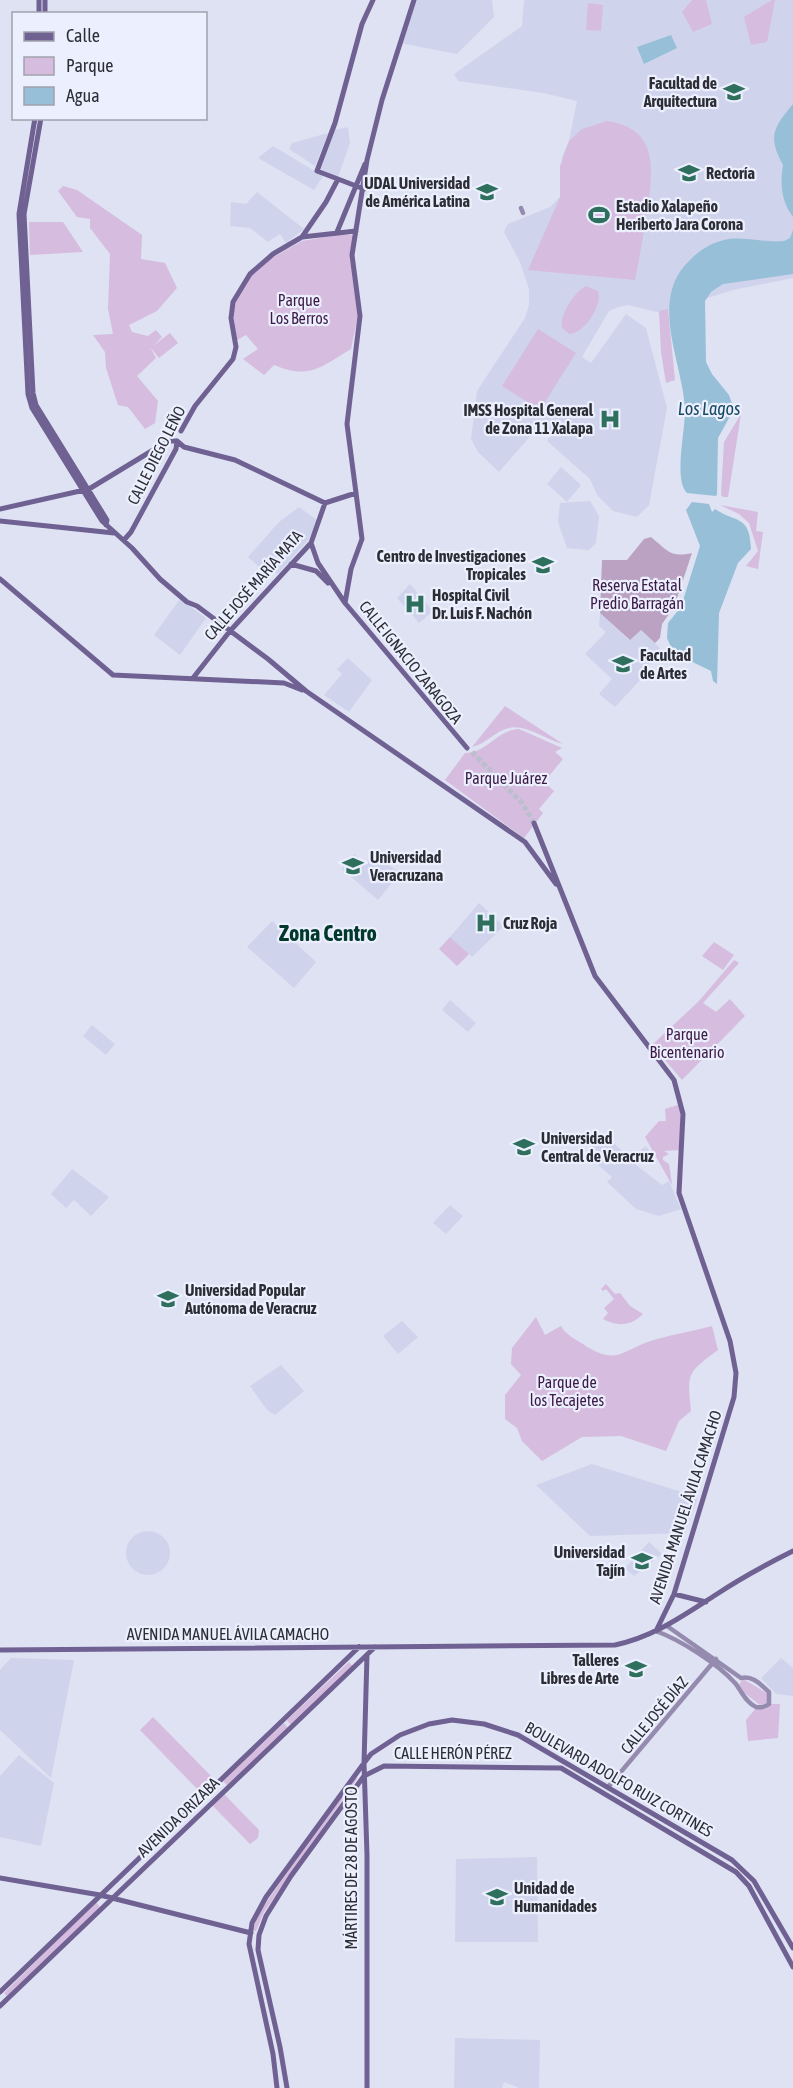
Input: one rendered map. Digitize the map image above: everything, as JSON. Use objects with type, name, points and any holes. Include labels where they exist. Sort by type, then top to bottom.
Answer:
[{"type":"main road","points":[[364,189],[338,181],[317,171],[335,123],[362,24],[373,0]]},
{"type":"main road","points":[[345,603],[351,569],[362,539],[347,424],[360,316],[352,255],[367,160],[382,100],[414,0]]},
{"type":"main road","points":[[35,120],[19,214],[28,394],[32,408],[87,490]]},
{"type":"main road","points":[[41,120],[24,214],[33,393],[36,405],[106,525],[124,540],[173,591],[230,631],[306,691]]},
{"type":"main road","points":[[337,232],[367,160]]},
{"type":"main road","points":[[302,237],[338,181]]},
{"type":"main road","points":[[302,237],[357,231]]},
{"type":"main road","name":"CALLE DIEGO LEÑO","points":[[181,431],[195,406],[235,354],[231,310],[238,290],[260,264],[302,237]]},
{"type":"main road","points":[[0,509],[87,490],[168,441],[177,441],[184,447],[235,460],[325,503],[356,493]]},
{"type":"main road","name":"CALLE DIEGO LEÑO","points":[[124,540],[143,511],[176,449],[177,441]]},
{"type":"main road","name":"CALLE JOSÉ MARÍA MATA","points":[[193,678],[230,631],[311,543],[325,503]]},
{"type":"main road","points":[[0,521],[116,533]]},
{"type":"main road","name":"CALLE IGNACIO ZARAGOZA","points":[[311,543],[318,563],[335,590],[470,750]]},
{"type":"main road","name":"CALLE IGNACIO ZARAGOZA","points":[[291,564],[316,571],[335,590]]},
{"type":"main road","points":[[0,579],[113,675],[284,683],[306,691]]},
{"type":"main road","name":"AVENIDA MANUEL ÁVILA CAMACHO","points":[[306,691],[525,842],[556,884]]},
{"type":"main road","name":"AVENIDA MANUEL ÁVILA CAMACHO","points":[[0,1650],[615,1645],[645,1637],[656,1631],[674,1594],[728,1419],[735,1387],[734,1363],[730,1341],[679,1193],[682,1114],[674,1080],[595,976],[556,884],[535,825]]},
{"type":"main road","points":[[656,1631],[793,1551]]},
{"type":"main road","points":[[674,1594],[706,1602]]},
{"type":"main road","points":[[690,1597],[693,1605],[690,1613]]},
{"type":"main road","name":"AVENIDA ORIZABA","points":[[0,1992],[359,1647]]},
{"type":"main road","name":"MÁRTIRES DE 28 DE AGOSTO","points":[[367,1647],[364,1763],[367,1855],[367,2088]]},
{"type":"main road","name":"AVENIDA ORIZABA","points":[[0,2006],[375,1647]]},
{"type":"main road","points":[[348,1658],[354,1661],[355,1668]]},
{"type":"main road","name":"BOULEVARD ADOLFO RUIZ CORTINES","points":[[277,2088],[273,2054],[249,1944],[250,1933],[266,1897],[364,1763],[386,1743],[413,1729],[444,1721],[465,1721],[518,1735],[609,1786],[741,1867],[754,1881],[793,1948]]},
{"type":"main road","name":"CALLE HERÓN PÉREZ","points":[[364,1776],[384,1766],[544,1766]]},
{"type":"main road","name":"BOULEVARD ADOLFO RUIZ CORTINES","points":[[544,1766],[561,1768],[729,1866],[749,1886],[793,1967]]},
{"type":"main road","points":[[286,2088],[280,2047],[258,1950],[259,1935],[266,1916],[291,1876],[364,1776]]},
{"type":"main road","points":[[0,1878],[100,1896],[259,1935]]},
{"type":"main road","points":[[770,1924],[777,1920]]},
{"type":"street","name":"CALLE DIEGO LEÑO","points":[[177,441],[181,431]]},
{"type":"street","points":[[667,1626],[741,1677]]},
{"type":"street","points":[[656,1631],[682,1642],[736,1684],[741,1694],[753,1705],[763,1707],[769,1704],[770,1692],[754,1679],[747,1676],[741,1677],[736,1684]]},
{"type":"street","name":"CALLE JOSÉ DÍAZ","points":[[609,1786],[716,1659]]},
{"type":"street","points":[[147,1850],[154,1858]]},
{"type":"shaded area","points":[[415,0],[492,0],[494,17],[457,54],[400,43]]},
{"type":"shaded area","points":[[524,0],[793,0],[793,278],[733,290],[661,313],[628,305],[618,307],[609,311],[582,357],[591,363],[626,314],[646,328],[667,408],[649,505],[637,517],[613,511],[597,495],[590,479],[547,441],[553,432],[549,429],[539,426],[499,472],[478,452],[471,439],[477,391],[525,318],[529,305],[529,289],[520,262],[504,232],[508,224],[550,207],[560,197],[562,157],[569,141],[577,101],[543,93],[458,81],[454,74],[522,26]]},
{"type":"shaded area","points":[[348,127],[350,143],[338,177],[321,169],[335,130]]},
{"type":"shaded area","points":[[328,133],[315,166],[289,149],[292,143]]},
{"type":"shaded area","points":[[273,146],[323,176],[314,190],[258,158]]},
{"type":"shaded area","points":[[257,192],[304,229],[286,243],[280,234],[268,242],[250,228],[230,226],[231,202],[246,204]]},
{"type":"shaded area","points":[[561,467],[581,485],[567,502],[547,484]]},
{"type":"shaded area","points":[[590,501],[599,516],[596,543],[589,550],[567,548],[558,522],[560,503]]},
{"type":"shaded area","points":[[299,507],[318,521],[309,539],[278,574],[269,568],[265,572],[248,557],[279,522]]},
{"type":"shaded area","name":"Hospital Civil Dr. Luis F. Nachón","points":[[410,584],[433,611],[419,623],[397,598]]},
{"type":"shaded area","points":[[180,599],[206,618],[180,655],[154,635]]},
{"type":"shaded area","name":"Facultad de Artes","points":[[600,613],[629,640],[641,630],[660,648],[657,651],[659,654],[640,675],[642,678],[615,707],[599,694],[612,679],[585,654],[606,632],[599,626]]},
{"type":"shaded area","points":[[348,658],[372,680],[349,712],[324,695],[342,674],[337,669]]},
{"type":"shaded area","points":[[373,853],[400,873],[378,900],[342,869],[354,854],[365,864]]},
{"type":"shaded area","points":[[479,903],[504,926],[472,957],[450,937]]},
{"type":"shaded area","points":[[272,921],[316,962],[294,988],[247,947]]},
{"type":"shaded area","points":[[450,1000],[476,1023],[468,1032],[442,1010]]},
{"type":"shaded area","points":[[92,1025],[115,1044],[106,1055],[83,1036]]},
{"type":"shaded area","points":[[591,1134],[604,1146],[610,1140],[630,1158],[646,1146],[650,1152],[636,1165],[662,1185],[669,1181],[681,1209],[659,1216],[636,1209],[607,1182],[612,1177],[598,1165],[604,1158],[585,1140]]},
{"type":"shaded area","points":[[72,1169],[109,1197],[91,1216],[74,1200],[66,1208],[51,1194]]},
{"type":"shaded area","points":[[450,1205],[463,1216],[446,1234],[433,1223]]},
{"type":"shaded area","points":[[402,1321],[418,1337],[398,1354],[383,1336]]},
{"type":"shaded area","points":[[281,1365],[304,1391],[275,1415],[267,1410],[250,1386]]},
{"type":"shaded area","points":[[592,1464],[698,1497],[685,1533],[590,1536],[536,1485]]},
{"type":"shaded area","points":[[148,1531],[163,1538],[170,1553],[163,1568],[148,1575],[133,1568],[126,1553],[133,1538]]},
{"type":"shaded area","name":"Universidad Tajín","points":[[649,1542],[662,1554],[634,1576],[625,1568]]},
{"type":"shaded area","points":[[11,1658],[74,1660],[51,1778],[0,1730],[0,1670]]},
{"type":"shaded area","points":[[781,1658],[793,1668],[793,1696],[776,1694],[761,1678]]},
{"type":"shaded area","points":[[19,1755],[54,1783],[41,1846],[0,1837],[0,1776]]},
{"type":"shaded area","name":"Unidad de Humanidades","points":[[537,1857],[538,1942],[455,1942],[456,1859]]},
{"type":"shaded area","points":[[455,2038],[540,2040],[539,2088],[519,2088],[504,2082],[502,2088],[454,2088]]},
{"type":"green space","points":[[692,0],[706,0],[712,24],[693,32],[682,12]]},
{"type":"green space","points":[[775,0],[767,42],[751,45],[744,17]]},
{"type":"green space","points":[[588,3],[603,5],[601,31],[586,30]]},
{"type":"green space","name":"Estadio Xalapeño Heriberto Jara Corona","points":[[607,121],[624,125],[636,132],[644,141],[651,164],[650,192],[635,280],[528,270],[560,197],[560,166],[569,141],[582,129]]},
{"type":"green space","points":[[63,186],[77,190],[142,235],[141,259],[165,263],[177,288],[157,311],[129,325],[132,332],[148,336],[156,330],[162,337],[153,346],[170,333],[178,343],[159,358],[150,347],[156,358],[137,376],[158,401],[155,423],[145,429],[128,407],[118,405],[106,368],[105,352],[93,335],[113,334],[108,309],[110,254],[90,228],[90,219],[77,217],[58,191]]},
{"type":"green space","points":[[29,222],[63,222],[83,252],[30,255]]},
{"type":"green space","name":"Parque Los Berros","points":[[337,235],[353,235],[358,315],[351,349],[314,369],[297,371],[274,365],[264,375],[243,359],[258,349],[246,335],[237,340],[232,306],[256,267],[302,241]]},
{"type":"green space","points":[[586,286],[598,291],[598,304],[586,324],[575,333],[569,334],[562,328],[565,310],[573,298]]},
{"type":"green space","points":[[668,309],[675,380],[666,383],[661,352],[659,311]]},
{"type":"green space","points":[[538,329],[576,353],[540,410],[502,386]]},
{"type":"green space","points":[[741,414],[728,497],[723,497],[721,495],[724,442]]},
{"type":"green space","points":[[720,505],[758,512],[756,531],[763,532],[758,569],[746,566],[758,551],[749,523],[739,514]]},
{"type":"green space","name":"Reserva Estatal Predio Barragán","points":[[651,537],[674,554],[692,553],[674,607],[662,624],[660,638],[655,643],[641,630],[630,640],[600,613],[602,560],[627,560],[644,539]]},
{"type":"green space","points":[[505,706],[563,744],[529,730],[515,727],[504,730],[472,747]]},
{"type":"green space","name":"Parque Juárez","points":[[519,729],[562,748],[555,752],[563,759],[544,782],[554,791],[539,809],[543,813],[524,838],[445,780],[465,753],[480,749],[504,733]]},
{"type":"green space","points":[[450,937],[469,954],[457,966],[439,949]]},
{"type":"green space","points":[[714,942],[734,955],[723,970],[702,956]]},
{"type":"green space","name":"Parque Bicentenario","points":[[734,960],[739,963],[703,1003],[716,1012],[730,999],[745,1016],[682,1080],[652,1045],[699,1001]]},
{"type":"green space","points":[[681,1104],[680,1150],[664,1151],[669,1154],[663,1157],[663,1160],[669,1164],[672,1185],[645,1137],[659,1121],[666,1121],[665,1109]]},
{"type":"green space","points":[[606,1284],[615,1294],[620,1293],[630,1306],[643,1314],[634,1321],[624,1324],[603,1319],[608,1313],[604,1308],[614,1299],[606,1289],[603,1291],[601,1289]]},
{"type":"green space","name":"Parque de los Tecajetes","points":[[536,1317],[545,1335],[561,1326],[571,1336],[605,1355],[620,1354],[657,1339],[712,1326],[718,1350],[700,1364],[691,1375],[689,1389],[691,1411],[679,1421],[666,1451],[621,1436],[582,1437],[542,1461],[522,1441],[517,1428],[505,1419],[505,1395],[521,1375],[511,1364],[512,1348]]},
{"type":"green space","points":[[349,1662],[353,1667],[291,1725],[287,1720]]},
{"type":"green space","points":[[743,1679],[770,1695],[768,1703],[760,1705],[742,1691],[739,1685]]},
{"type":"green space","points":[[771,1704],[780,1704],[778,1738],[748,1741],[746,1720],[756,1708],[765,1709]]},
{"type":"green space","points":[[153,1717],[216,1781],[202,1794],[140,1730]]},
{"type":"green space","points":[[284,1723],[288,1728],[228,1786],[223,1781]]},
{"type":"green space","points":[[356,1773],[357,1779],[264,1912],[256,1931],[252,1930],[261,1910]]},
{"type":"green space","points":[[224,1794],[259,1830],[258,1838],[250,1844],[212,1805]]},
{"type":"green space","points":[[96,1902],[100,1907],[7,1996],[4,1993]]},
{"type":"water","points":[[671,35],[677,48],[644,64],[637,47]]},
{"type":"water","points":[[793,104],[793,217],[784,199],[783,165],[774,139],[777,126]]},
{"type":"water","name":"Los Lagos","points":[[793,230],[793,274],[723,284],[711,292],[705,301],[706,362],[712,374],[729,395],[734,409],[718,438],[716,496],[687,493],[683,486],[680,465],[685,408],[671,331],[669,311],[671,293],[678,276],[690,260],[703,249],[729,239],[784,241],[790,238]]},
{"type":"water","points":[[692,502],[709,504],[712,512],[715,509],[740,521],[748,530],[750,538],[751,549],[738,563],[719,613],[717,684],[713,681],[711,671],[682,657],[670,645],[667,638],[668,623],[681,607],[700,546],[686,510]]},
{"type":"tunnel","points":[[472,752],[522,803],[534,823]]},
{"type":"place","name":"Facultad de Arquitectura","points":[[734,92]]},
{"type":"place","name":"Rectoría","points":[[689,173]]},
{"type":"place","name":"UDAL Universidad de América Latina","points":[[487,192]]},
{"type":"place","name":"Estadio Xalapeño Heriberto Jara Corona","points":[[599,215]]},
{"type":"place","name":"IMSS Hospital General de Zona 11 Xalapa","points":[[610,419]]},
{"type":"place","name":"Centro de Investigaciones Tropicales","points":[[543,565]]},
{"type":"place","name":"Hospital Civil Dr. Luis F. Nachón","points":[[415,604]]},
{"type":"place","name":"Facultad de Artes","points":[[623,664]]},
{"type":"place","name":"Universidad Veracruzana","points":[[353,866]]},
{"type":"place","name":"Cruz Roja","points":[[486,923]]},
{"type":"place","name":"Universidad Central de Veracruz","points":[[524,1147]]},
{"type":"place","name":"Universidad Popular Autónoma de Veracruz","points":[[168,1299]]},
{"type":"place","name":"Universidad Tajín","points":[[642,1561]]},
{"type":"place","name":"Talleres Libres de Arte","points":[[636,1669]]},
{"type":"place","name":"Unidad de Humanidades","points":[[497,1897]]},
{"type":"district","name":"Zona Centro","points":[[328,933]]}]
